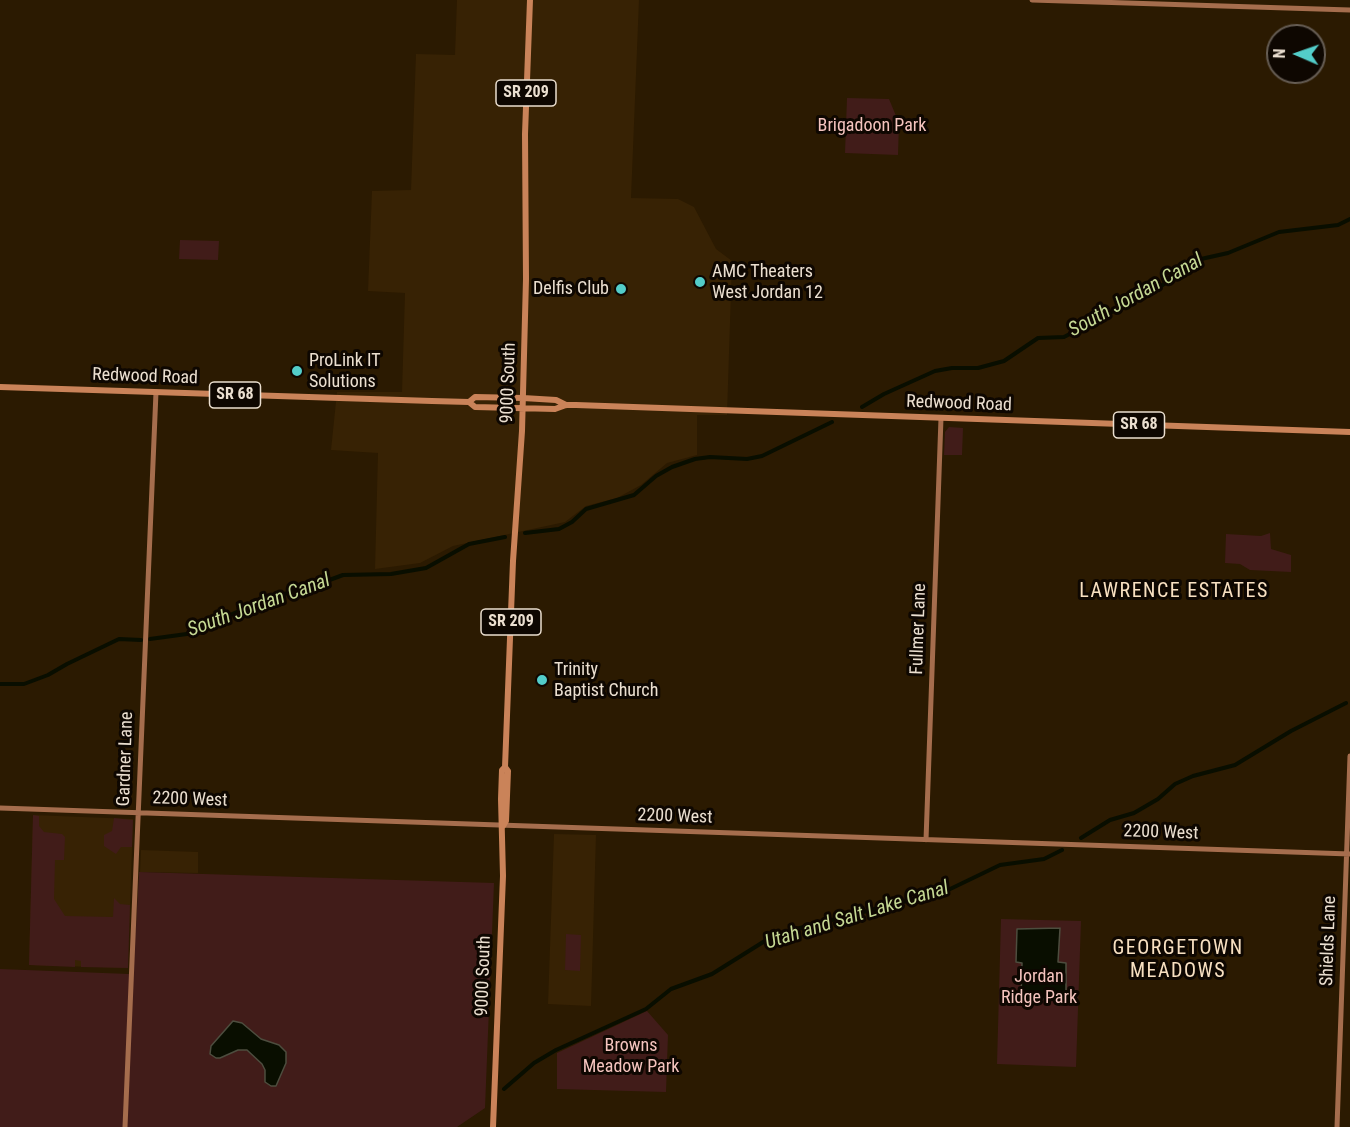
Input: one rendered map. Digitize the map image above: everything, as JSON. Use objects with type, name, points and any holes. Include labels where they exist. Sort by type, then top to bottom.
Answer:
[{"type":"main road","name":"9000 South","points":[[493,1127],[503,826],[506,821],[508,771],[505,766],[514,542],[523,408],[526,279],[525,134],[530,0]]},
{"type":"main road","name":"Redwood Road","points":[[0,387],[470,402],[475,407],[555,409],[566,405],[1350,432]]},
{"type":"main road","name":"Redwood Road","points":[[470,402],[475,397],[523,398],[556,400],[566,405]]},
{"type":"street","points":[[1032,0],[1350,10]]},
{"type":"street","name":"Gardner Lane","points":[[125,1127],[156,392]]},
{"type":"street","name":"Fullmer Lane","points":[[926,840],[941,418]]},
{"type":"street","name":"Shields Lane","points":[[1337,1127],[1350,756]]},
{"type":"street","name":"2200 West","points":[[0,808],[1348,854]]},
{"type":"shaded area","points":[[457,0],[639,0],[631,198],[678,199],[694,207],[716,249],[732,261],[727,415],[697,415],[697,455],[667,463],[641,485],[617,498],[586,506],[565,522],[453,546],[420,563],[375,569],[378,453],[331,450],[337,392],[402,392],[405,293],[368,291],[372,191],[411,190],[416,54],[455,55]]},
{"type":"shaded area","points":[[33,815],[133,819],[128,968],[29,965]]},
{"type":"shaded area","points":[[554,834],[596,835],[591,1006],[548,1004]]},
{"type":"shaded area","points":[[141,850],[198,852],[198,873],[140,872]]},
{"type":"shaded area","points":[[1060,928],[1058,962],[1066,963],[1066,1000],[1021,998],[1022,963],[1016,962],[1017,929]]},
{"type":"shaded area","points":[[233,1021],[242,1023],[261,1039],[279,1045],[286,1052],[286,1063],[276,1086],[265,1082],[265,1070],[262,1064],[247,1050],[238,1050],[220,1058],[210,1054],[211,1046]]},
{"type":"green space","name":"Brigadoon Park","points":[[847,98],[889,99],[899,123],[898,155],[845,153]]},
{"type":"green space","points":[[180,240],[219,241],[218,260],[179,259]]},
{"type":"green space","points":[[949,427],[963,428],[962,455],[944,455],[945,432]]},
{"type":"green space","points":[[1270,533],[1271,549],[1291,555],[1291,572],[1250,570],[1240,564],[1225,563],[1226,534],[1261,536]]},
{"type":"green space","points":[[33,815],[39,816],[39,826],[44,832],[62,834],[65,837],[64,860],[55,860],[54,899],[65,916],[113,917],[114,898],[120,904],[130,905],[128,968],[81,967],[81,961],[75,960],[75,967],[29,965]]},
{"type":"green space","points":[[114,818],[133,820],[132,847],[121,847],[116,854],[104,846],[104,835],[112,831]]},
{"type":"green space","points":[[139,872],[494,883],[485,1108],[457,1127],[0,1127],[0,969],[129,975],[136,927]]},
{"type":"green space","name":"Jordan Ridge Park","points":[[1001,919],[1081,921],[1076,1067],[997,1064]]},
{"type":"green space","points":[[566,934],[581,935],[580,971],[565,970]]},
{"type":"green space","name":"Browns Meadow Park","points":[[647,1011],[668,1035],[666,1092],[557,1089],[557,1053]]},
{"type":"waterway","name":"South Jordan Canal","points":[[862,407],[884,394],[935,371],[952,368],[978,368],[1004,361],[1038,338],[1064,337],[1161,286],[1201,259],[1228,253],[1279,232],[1338,225],[1350,219]]},
{"type":"waterway","name":"South Jordan Canal","points":[[525,533],[559,529],[572,522],[586,509],[634,495],[656,476],[672,467],[695,459],[710,457],[747,459],[762,456],[832,422]]},
{"type":"waterway","name":"South Jordan Canal","points":[[150,639],[194,633],[271,597],[305,589],[343,575],[391,574],[426,568],[469,544],[505,537]]},
{"type":"waterway","name":"South Jordan Canal","points":[[0,684],[24,684],[48,675],[119,639],[141,640]]},
{"type":"waterway","name":"Utah and Salt Lake Canal","points":[[1081,838],[1110,820],[1134,813],[1158,799],[1175,784],[1193,776],[1235,765],[1291,731],[1346,703]]},
{"type":"waterway","name":"Utah and Salt Lake Canal","points":[[504,1089],[534,1063],[556,1050],[646,1009],[671,989],[712,974],[768,939],[792,930],[946,891],[1000,865],[1044,859],[1062,850]]},
{"type":"place","name":"AMC Theaters West Jordan 12","points":[[700,282]]},
{"type":"place","name":"Delfis Club","points":[[621,289]]},
{"type":"place","name":"ProLink IT Solutions","points":[[297,371]]},
{"type":"place","name":"Trinity Baptist Church","points":[[542,680]]},
{"type":"district","name":"LAWRENCE ESTATES","points":[[1174,592]]},
{"type":"district","name":"GEORGETOWN MEADOWS","points":[[1178,960]]}]
